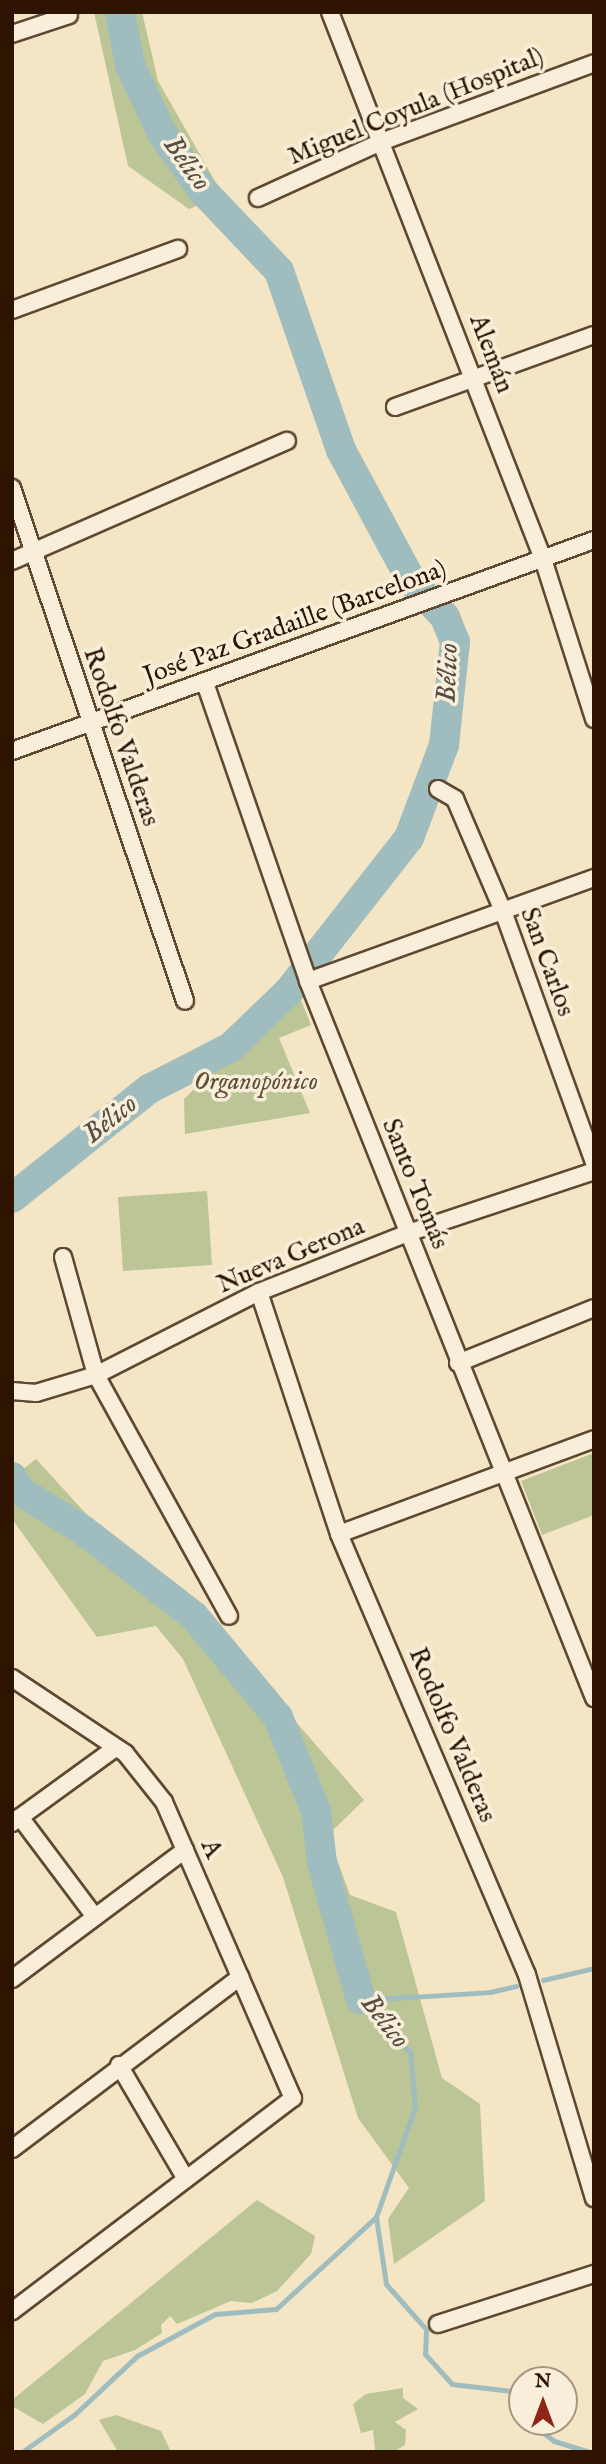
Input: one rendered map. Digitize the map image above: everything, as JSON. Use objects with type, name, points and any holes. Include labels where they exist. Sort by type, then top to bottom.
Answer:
[{"type":"street","name":"Alemán","points":[[330,12],[543,559],[594,719]]},
{"type":"street","points":[[12,34],[69,15]]},
{"type":"street","name":"Miguel Coyula (Hospital)","points":[[258,198],[381,142],[594,62]]},
{"type":"street","points":[[12,310],[178,249]]},
{"type":"street","points":[[395,407],[594,335]]},
{"type":"street","points":[[12,561],[286,441]]},
{"type":"street","name":"Rodolfo Valderas","points":[[12,488],[89,723],[185,1001]]},
{"type":"street","name":"José Paz Gradaille (Barcelona)","points":[[12,751],[205,684],[358,625],[594,541]]},
{"type":"street","name":"Santo Tomás","points":[[205,684],[308,981],[458,1363],[594,1698]]},
{"type":"street","name":"San Carlos","points":[[438,789],[455,800],[503,911],[594,1163]]},
{"type":"street","points":[[308,981],[594,878]]},
{"type":"street","name":"Nueva Gerona","points":[[12,1391],[36,1393],[96,1375],[259,1292],[408,1233],[594,1171]]},
{"type":"street","points":[[62,1257],[96,1375],[229,1616]]},
{"type":"street","name":"Rodolfo Valderas","points":[[259,1292],[340,1534],[527,1975],[594,2198]]},
{"type":"street","points":[[458,1363],[594,1308]]},
{"type":"street","points":[[340,1534],[594,1438]]},
{"type":"street","name":"A","points":[[12,1678],[114,1749],[125,1753],[164,1802],[293,2098],[186,2179]]},
{"type":"street","points":[[95,1917],[16,1820],[114,1749]]},
{"type":"street","points":[[12,1979],[185,1850]]},
{"type":"street","points":[[12,2149],[119,2065],[240,1977]]},
{"type":"street","points":[[12,2311],[186,2179],[119,2065]]},
{"type":"street","points":[[438,2324],[594,2274]]},
{"type":"green space","points":[[94,12],[142,12],[158,81],[223,195],[189,209],[128,166]]},
{"type":"green space","name":"Organopónico","points":[[296,988],[311,1025],[279,1038],[310,1113],[185,1134],[184,1099]]},
{"type":"green space","points":[[207,1191],[212,1265],[123,1271],[118,1197]]},
{"type":"green space","points":[[594,1453],[594,1515],[542,1535],[521,1481]]},
{"type":"green space","points":[[36,1459],[112,1542],[194,1605],[364,1800],[328,1835],[350,1895],[396,1912],[442,2078],[480,2104],[485,2201],[394,2264],[388,2219],[409,2188],[358,2118],[283,1877],[183,1659],[156,1626],[97,1637],[12,1519],[12,1478]]},
{"type":"green space","points":[[257,2200],[315,2236],[311,2254],[277,2291],[252,2303],[231,2301],[177,2324],[170,2316],[161,2325],[162,2333],[135,2350],[103,2361],[85,2394],[43,2424],[12,2406],[12,2400]]},
{"type":"green space","points":[[403,2388],[403,2398],[418,2409],[395,2422],[406,2430],[405,2445],[393,2452],[375,2450],[373,2430],[361,2433],[353,2404],[366,2394]]},
{"type":"green space","points":[[116,2415],[161,2431],[171,2452],[118,2452],[99,2420]]},
{"type":"waterway","name":"Bélico","points":[[12,1198],[149,1089],[231,1047],[289,991],[409,838],[444,745],[455,642],[445,617],[412,582],[341,450],[279,271],[202,190],[162,133],[130,65],[120,12]]},
{"type":"waterway","name":"Bélico","points":[[12,1477],[20,1491],[83,1530],[194,1616],[278,1717],[316,1811],[322,1863],[361,2000]]},
{"type":"waterway","points":[[543,1980],[594,1968]]},
{"type":"waterway","points":[[361,2000],[490,1992],[516,1986]]},
{"type":"waterway","name":"Bélico","points":[[22,2452],[75,2414],[137,2356],[215,2314],[276,2309],[376,2217],[415,2107],[410,2052],[361,2000]]},
{"type":"waterway","points":[[376,2217],[386,2284],[426,2329],[425,2354],[452,2384],[508,2391]]},
{"type":"waterway","points":[[547,2436],[554,2441],[590,2452]]}]
